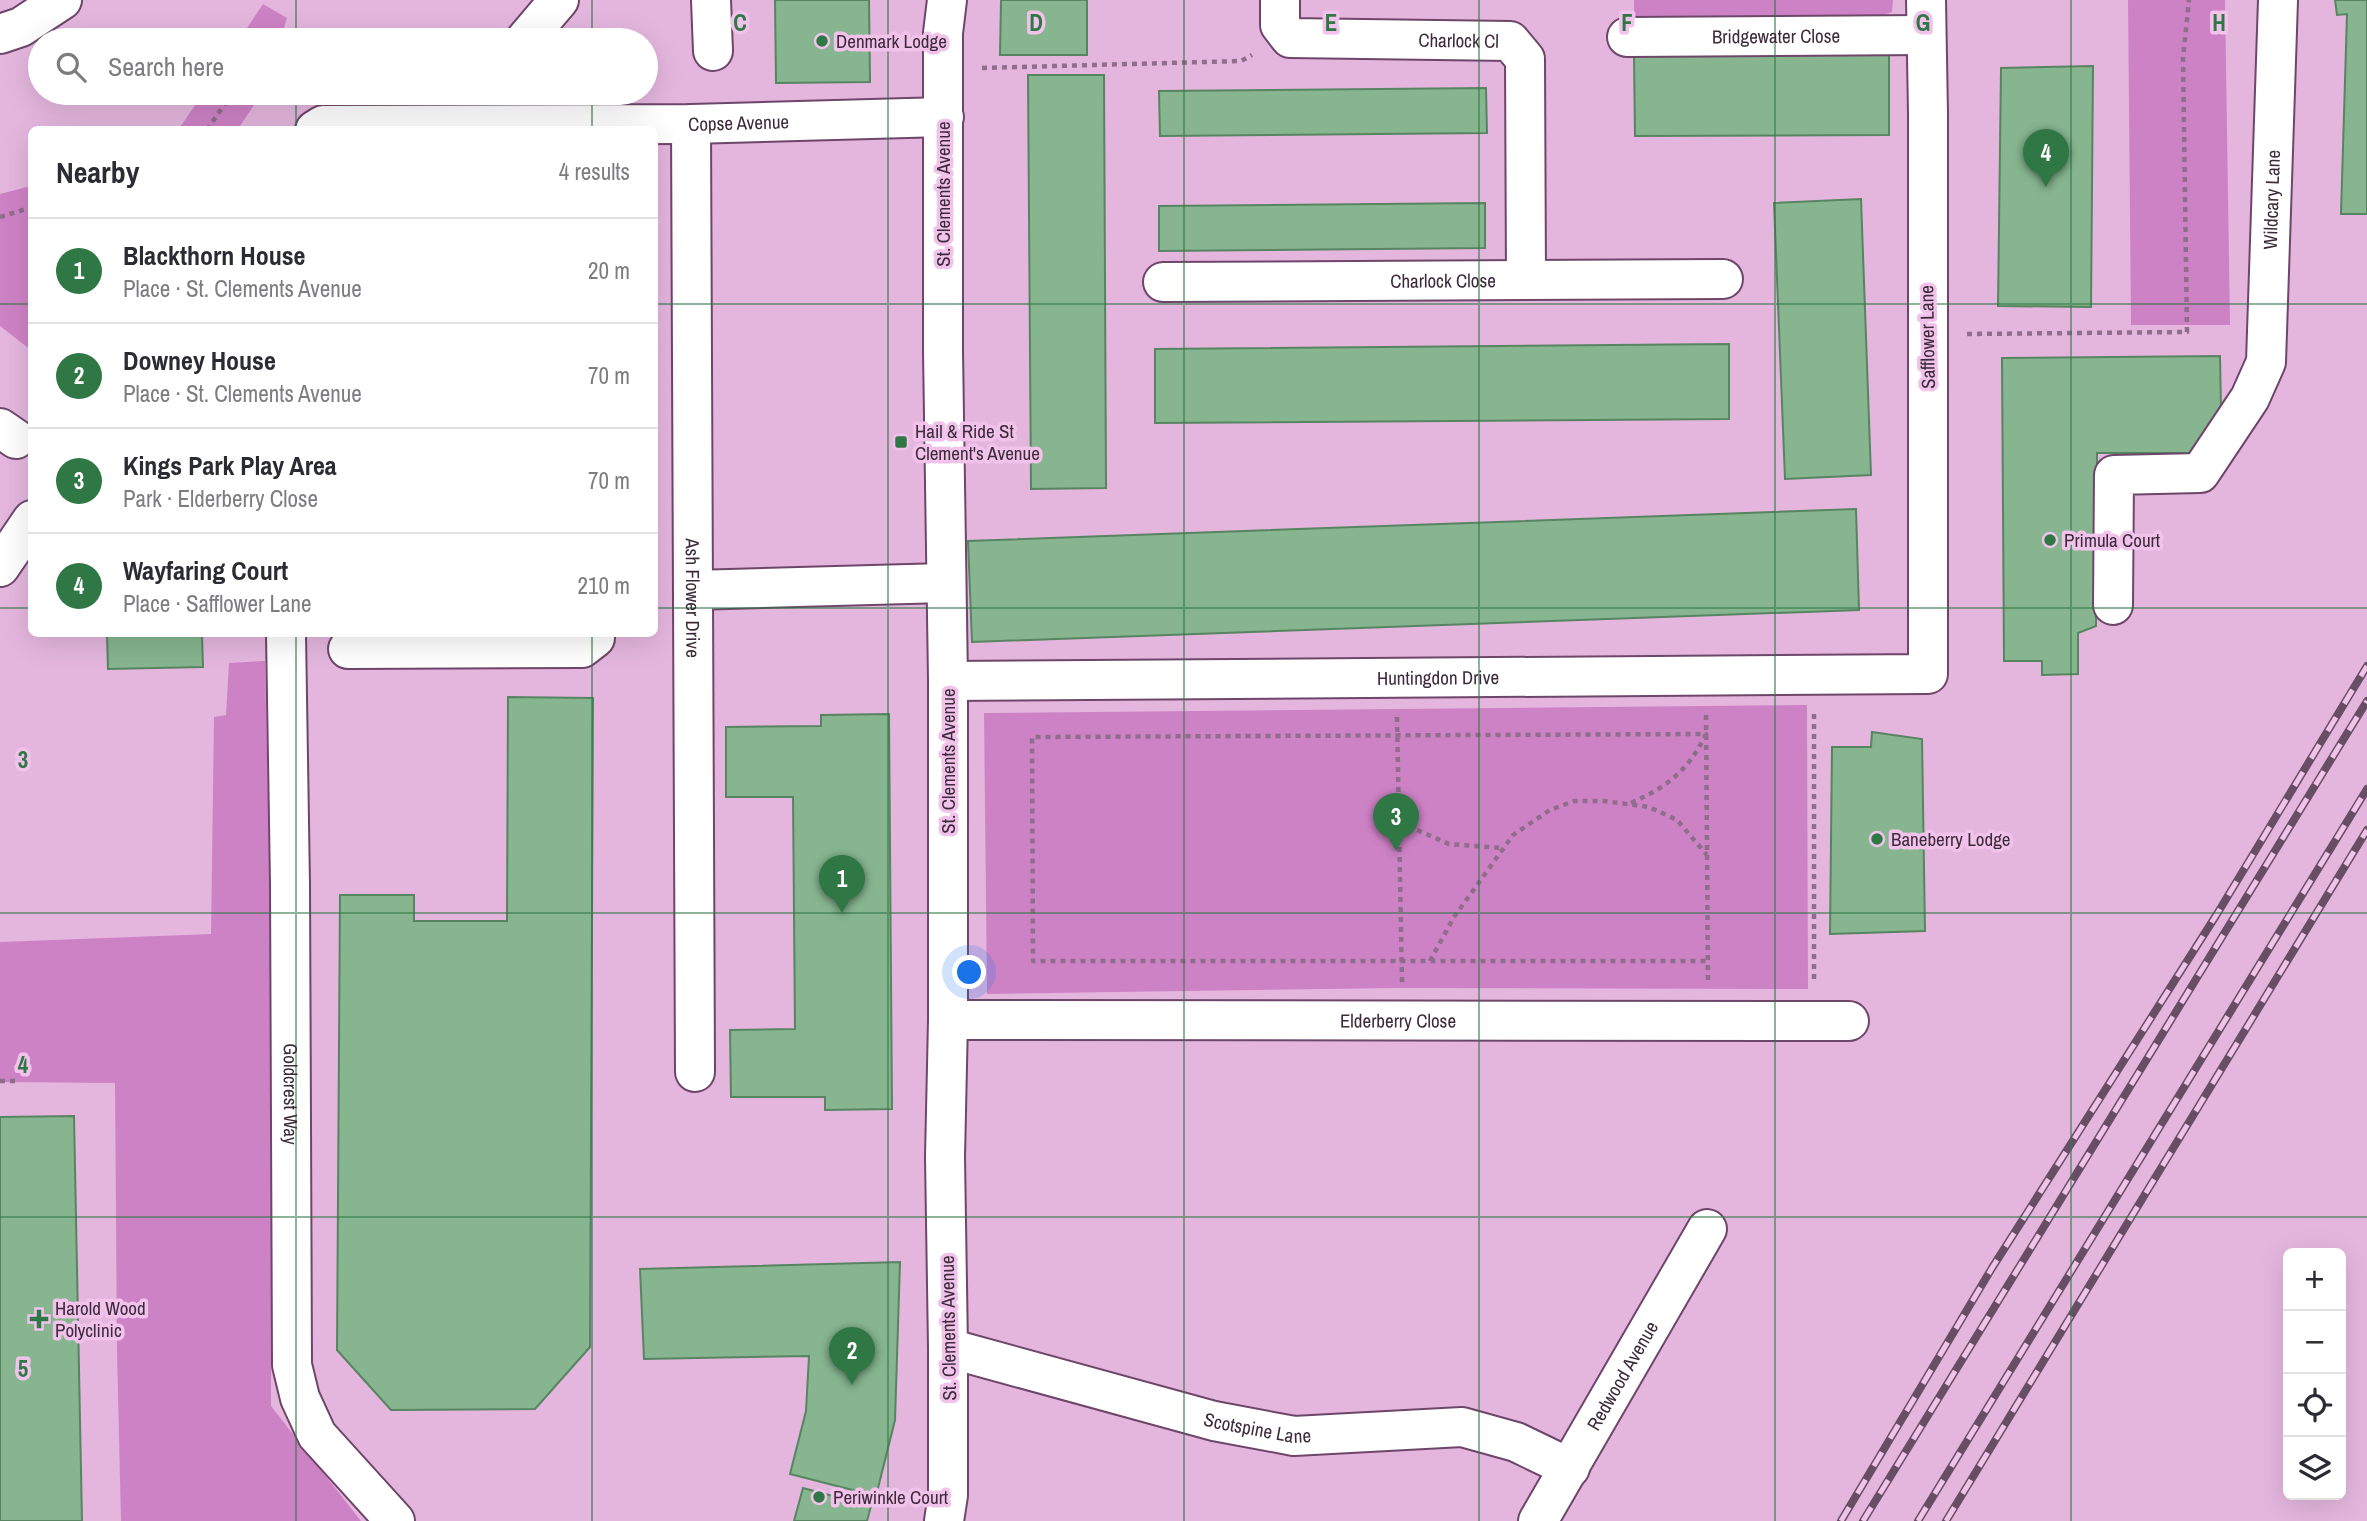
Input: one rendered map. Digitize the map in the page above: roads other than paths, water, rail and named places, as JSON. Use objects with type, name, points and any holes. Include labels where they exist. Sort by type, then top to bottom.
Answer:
[{"type":"street","points":[[0,34],[21,27],[62,0]]},
{"type":"street","points":[[535,28],[559,0]]},
{"type":"street","points":[[711,0],[713,51]]},
{"type":"street","name":"St. Clements Avenue","points":[[944,1521],[948,1495],[945,1157],[948,1020],[948,681],[945,583],[943,69],[947,0]]},
{"type":"street","name":"Charlock Cl","points":[[1280,0],[1280,25],[1290,37],[1510,41],[1525,59],[1526,279]]},
{"type":"street","name":"Wildcary Lane","points":[[2113,605],[2114,475],[2200,473],[2250,398],[2266,362],[2277,0]]},
{"type":"street","name":"Bridgewater Close","points":[[1627,37],[1926,18]]},
{"type":"street","name":"Safflower Lane","points":[[1926,18],[1928,674]]},
{"type":"street","name":"Copse Avenue","points":[[510,126],[944,117]]},
{"type":"street","name":"Ash Flower Drive","points":[[691,124],[695,1072]]},
{"type":"street","name":"Charlock Close","points":[[1163,282],[1723,279]]},
{"type":"street","points":[[0,567],[28,526]]},
{"type":"street","points":[[693,590],[945,583]]},
{"type":"street","name":"Goldcrest Way","points":[[286,637],[292,1365],[300,1398],[317,1434],[395,1521]]},
{"type":"street","points":[[348,649],[582,648],[595,637]]},
{"type":"street","name":"Huntingdon Drive","points":[[948,681],[1928,674]]},
{"type":"street","name":"Elderberry Close","points":[[948,1020],[1832,1021]]},
{"type":"street","name":"Redwood Avenue","points":[[1538,1521],[1707,1229]]},
{"type":"street","name":"Scotspine Lane","points":[[948,1348],[1214,1421],[1294,1436],[1462,1427],[1516,1442],[1570,1468]]},
{"type":"railway","points":[[1841,1521],[1992,1268],[2217,914],[2367,666]]},
{"type":"railway","points":[[1863,1521],[2367,701]]},
{"type":"railway","points":[[1918,1521],[2367,789]]},
{"type":"railway","points":[[1946,1521],[2367,830]]},
{"type":"place","name":"Denmark Lodge","points":[[822,41]]},
{"type":"place","name":"Wayfaring Court","points":[[2046,187]]},
{"type":"place","name":"Hail & Ride St Clement's Avenue","points":[[901,442]]},
{"type":"place","name":"Primula Court","points":[[2050,540]]},
{"type":"place","name":"Baneberry Lodge","points":[[1877,839]]},
{"type":"place","name":"Kings Park Play Area","points":[[1396,851]]},
{"type":"place","name":"Blackthorn House","points":[[842,913]]},
{"type":"place","name":"Harold Wood Polyclinic","points":[[39,1319]]},
{"type":"place","name":"Downey House","points":[[852,1385]]},
{"type":"place","name":"Periwinkle Court","points":[[819,1497]]}]
